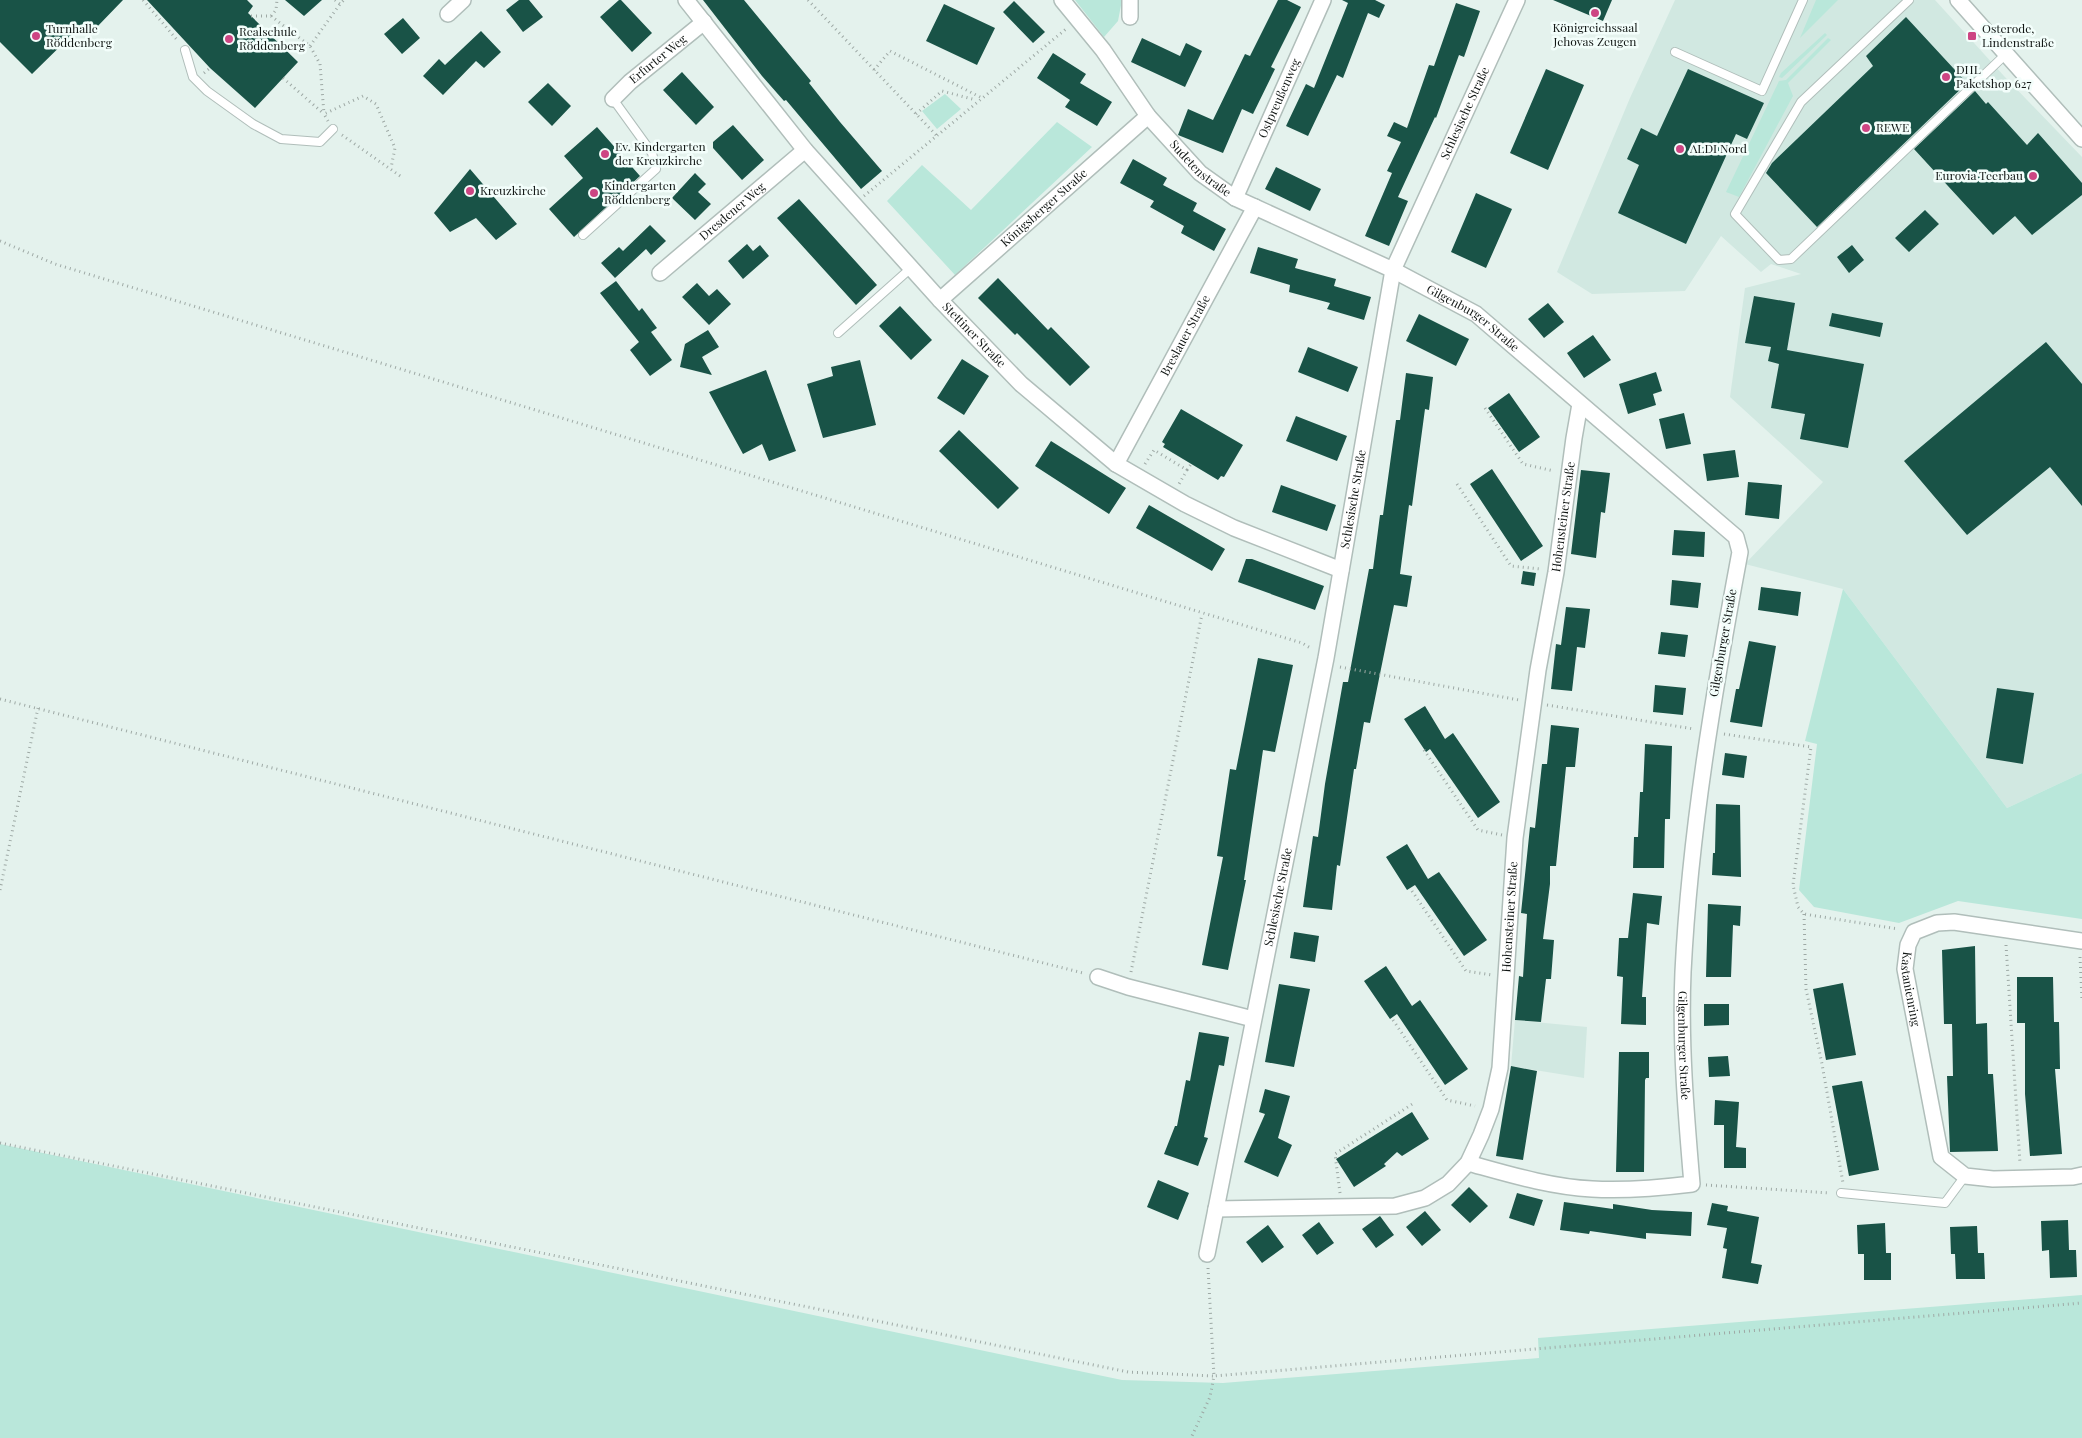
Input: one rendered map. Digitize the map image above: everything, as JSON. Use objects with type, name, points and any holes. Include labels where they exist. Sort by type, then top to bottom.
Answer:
[{"type":"street","points":[[448,14],[462,0]]},
{"type":"street","name":"Stettiner Straße","points":[[686,0],[805,150],[940,300],[1021,384],[1116,464],[1185,504],[1234,528],[1341,570]]},
{"type":"street","name":"Sudetenstraße","points":[[1062,0],[1103,50],[1148,116],[1200,172],[1235,198],[1393,270]]},
{"type":"street","points":[[1130,0],[1130,17]]},
{"type":"street","name":"Ostpreußenweg","points":[[1235,198],[1323,0]]},
{"type":"street","name":"Schlesische Straße","points":[[1207,1254],[1326,658],[1393,270],[1517,0]]},
{"type":"street","points":[[1958,0],[2082,139]]},
{"type":"street","name":"Erfurter Weg","points":[[613,99],[630,82],[704,22]]},
{"type":"street","name":"Königsberger Straße","points":[[940,300],[1148,116]]},
{"type":"street","name":"Dresdener Weg","points":[[660,273],[805,150]]},
{"type":"street","name":"Breslauer Straße","points":[[1116,464],[1255,207]]},
{"type":"street","name":"Gilgenburger Straße","points":[[1393,270],[1476,314],[1736,537],[1740,552],[1708,732],[1695,826],[1684,972],[1682,1029],[1692,1184]]},
{"type":"street","name":"Hohensteiner Straße","points":[[1216,1209],[1395,1206],[1425,1198],[1448,1184],[1468,1163],[1491,1109],[1500,1068],[1515,838],[1580,404]]},
{"type":"street","name":"Kastanienring","points":[[1965,1176],[1941,1157],[1905,969],[1908,945],[1914,932],[1937,923],[1954,922],[2081,941]]},
{"type":"street","points":[[1098,977],[1128,987],[1253,1019]]},
{"type":"street","points":[[1468,1163],[1530,1179],[1591,1189],[1654,1189],[1692,1184]]},
{"type":"street","points":[[1965,1176],[2021,1179],[2082,1175]]},
{"type":"lane","points":[[1675,52],[1762,91],[1803,0]]},
{"type":"lane","points":[[1909,0],[1801,102],[1735,214],[1778,260],[1792,259],[2006,54]]},
{"type":"lane","points":[[185,50],[193,77],[207,91],[253,124],[281,138],[320,142],[333,129]]},
{"type":"lane","points":[[582,235],[656,169],[652,153],[613,99]]},
{"type":"lane","points":[[838,333],[911,268]]},
{"type":"lane","points":[[1843,1193],[1945,1203],[1965,1176]]},
{"type":"path","points":[[142,0],[159,16],[204,73],[210,68]]},
{"type":"path","points":[[271,16],[276,10],[277,0]]},
{"type":"path","points":[[335,0],[340,4]]},
{"type":"path","points":[[310,46],[344,0]]},
{"type":"path","points":[[808,0],[936,136]]},
{"type":"path","points":[[251,16],[271,16],[310,46],[320,64],[324,114]]},
{"type":"path","points":[[854,204],[1078,19]]},
{"type":"path","points":[[874,70],[890,51],[982,98]]},
{"type":"path","points":[[283,78],[324,114],[333,129],[403,178]]},
{"type":"path","points":[[916,114],[942,91],[976,100]]},
{"type":"path","points":[[324,114],[363,96],[376,104],[395,148],[390,168]]},
{"type":"path","points":[[0,241],[64,267],[1302,643],[1342,668],[1534,703],[1811,747],[1793,885],[1798,907],[1804,914],[1806,989],[1822,1064],[1843,1193],[1692,1184]]},
{"type":"path","points":[[1485,408],[1522,464],[1570,475]]},
{"type":"path","points":[[1143,469],[1154,450],[1187,470]]},
{"type":"path","points":[[1176,489],[1191,464]]},
{"type":"path","points":[[1457,484],[1511,566],[1556,572]]},
{"type":"path","points":[[1128,987],[1202,614]]},
{"type":"path","points":[[0,699],[1098,977]]},
{"type":"path","points":[[0,890],[38,708]]},
{"type":"path","points":[[1424,750],[1478,830],[1515,838]]},
{"type":"path","points":[[1412,891],[1466,971],[1507,977]]},
{"type":"path","points":[[1804,914],[1914,932]]},
{"type":"path","points":[[2005,930],[2021,1179]]},
{"type":"path","points":[[2081,941],[2082,1000]]},
{"type":"path","points":[[1393,1020],[1447,1100],[1491,1109]]},
{"type":"path","points":[[1342,1206],[1335,1154],[1414,1103]]},
{"type":"path","points":[[0,1143],[1128,1372],[1214,1376],[2082,1303]]},
{"type":"path","points":[[1191,1438],[1210,1397],[1214,1376],[1207,1254]]},
{"type":"shaded area","points":[[1675,0],[1935,0],[2004,76],[2082,157],[2082,773],[2007,808],[1843,589],[1745,564],[1823,482],[1730,397],[1745,288],[1801,274],[1771,264],[1761,272],[1721,236],[1685,291],[1592,294],[1557,272],[1630,98]]},
{"type":"shaded area","points":[[1515,1020],[1587,1027],[1584,1078],[1511,1066]]},
{"type":"green space","points":[[1075,0],[1122,0],[1118,21],[1104,37]]},
{"type":"green space","points":[[1816,0],[1838,0],[1800,38]]},
{"type":"green space","points":[[1825,33],[1827,35],[1782,78],[1779,77],[1781,73]]},
{"type":"green space","points":[[1828,38],[1831,40],[1788,83],[1793,96],[1739,197],[1726,192],[1779,81],[1786,80]]},
{"type":"green space","points":[[945,94],[961,109],[937,129],[922,111]]},
{"type":"green space","points":[[1057,122],[1092,147],[955,275],[887,201],[922,165],[971,210]]},
{"type":"green space","points":[[1843,589],[2007,808],[2082,773],[2082,919],[1958,901],[1899,923],[1814,907],[1799,890],[1817,744],[1805,741]]},
{"type":"green space","points":[[0,1144],[1122,1380],[1223,1383],[1539,1358],[1538,1338],[2082,1295],[2082,1438],[0,1438]]},
{"type":"building","name":"Turnhalle Röddenberg","points":[[0,0],[123,0],[95,29],[84,23],[32,74],[0,42]]},
{"type":"building","name":"Realschule Röddenberg","points":[[147,0],[247,0],[253,6],[248,13],[298,62],[255,108],[210,68]]},
{"type":"building","points":[[285,0],[322,0],[304,16]]},
{"type":"building","points":[[519,0],[529,0],[543,17],[523,32],[506,10]]},
{"type":"building","points":[[619,0],[652,33],[632,52],[600,17]]},
{"type":"building","points":[[703,0],[744,0],[811,81],[809,83],[840,122],[882,171],[861,189],[786,100],[784,101],[762,76]]},
{"type":"building","points":[[1278,0],[1287,0],[1301,7],[1271,67],[1275,69],[1253,114],[1242,109],[1223,153],[1178,135],[1188,109],[1213,120],[1245,54],[1250,56]]},
{"type":"building","points":[[1342,0],[1375,0],[1385,5],[1379,18],[1368,13],[1343,78],[1337,75],[1308,136],[1286,126],[1306,84],[1314,88],[1348,3]]},
{"type":"building","name":"Königreichssaal Jehovas Zeugen","points":[[1553,0],[1612,0],[1603,21]]},
{"type":"building","points":[[1014,1],[1045,32],[1033,43],[1003,12]]},
{"type":"building","points":[[1456,3],[1480,11],[1464,57],[1459,55],[1436,118],[1398,197],[1408,201],[1389,246],[1365,236],[1392,173],[1387,171],[1401,142],[1387,136],[1394,122],[1407,128],[1429,65],[1434,66]]},
{"type":"building","points":[[944,4],[995,28],[977,65],[926,41]]},
{"type":"building","name":"REWE","points":[[1906,17],[1967,83],[1817,227],[1766,173],[1772,163],[1873,66],[1866,56]]},
{"type":"building","points":[[403,18],[420,38],[402,54],[384,34]]},
{"type":"building","points":[[481,31],[501,52],[484,68],[476,61],[443,95],[423,76],[439,59],[445,65]]},
{"type":"building","points":[[1142,38],[1180,56],[1186,43],[1202,51],[1185,87],[1131,62]]},
{"type":"building","points":[[1053,53],[1086,74],[1080,83],[1112,102],[1097,126],[1065,107],[1070,100],[1037,78]]},
{"type":"building","points":[[1546,69],[1584,85],[1548,170],[1510,153]]},
{"type":"building","name":"ALDI Nord","points":[[1688,69],[1764,103],[1747,139],[1736,134],[1686,244],[1618,213],[1639,165],[1627,159],[1641,128],[1657,136]]},
{"type":"building","points":[[682,72],[714,107],[696,125],[663,90]]},
{"type":"building","points":[[548,83],[571,106],[552,126],[528,102]]},
{"type":"building","points":[[1975,91],[1986,104],[1988,102],[2027,145],[2038,133],[2082,183],[2082,195],[2032,235],[2015,216],[1993,235],[1914,149]]},
{"type":"building","points":[[733,125],[764,160],[742,180],[713,148],[713,142]]},
{"type":"building","name":"Kindergarten Röddenberg","points":[[597,127],[640,176],[574,237],[549,209],[583,178],[564,156]]},
{"type":"building","points":[[1133,159],[1167,178],[1163,185],[1197,203],[1193,211],[1226,229],[1214,251],[1181,233],[1184,226],[1150,207],[1154,201],[1120,183]]},
{"type":"building","points":[[1276,167],[1321,189],[1310,211],[1265,189]]},
{"type":"building","name":"Kreuzkirche","points":[[470,169],[517,224],[496,240],[476,218],[450,232],[434,213]]},
{"type":"building","points":[[695,173],[706,184],[698,192],[711,204],[695,220],[672,198]]},
{"type":"building","points":[[1476,193],[1512,209],[1486,268],[1451,252]]},
{"type":"building","points":[[799,199],[877,285],[856,305],[777,218]]},
{"type":"building","points":[[1925,210],[1939,224],[1909,252],[1895,238]]},
{"type":"building","points":[[650,225],[666,241],[651,255],[646,249],[615,278],[601,263],[619,247],[623,251]]},
{"type":"building","points":[[747,244],[753,251],[760,245],[769,256],[743,279],[728,261]]},
{"type":"building","points":[[1852,245],[1864,260],[1849,273],[1837,257]]},
{"type":"building","points":[[1258,247],[1298,259],[1295,268],[1336,279],[1334,286],[1371,297],[1364,320],[1327,309],[1330,303],[1289,292],[1290,285],[1250,273]]},
{"type":"building","points":[[998,278],[1048,330],[1051,327],[1090,367],[1070,386],[1017,333],[1015,335],[978,298]]},
{"type":"building","points":[[616,281],[639,311],[642,308],[657,328],[651,332],[672,360],[650,376],[630,350],[639,342],[600,293]]},
{"type":"building","points":[[697,283],[709,296],[717,289],[731,304],[709,325],[682,297]]},
{"type":"building","points":[[1754,296],[1795,303],[1787,350],[1864,364],[1848,448],[1800,439],[1805,414],[1771,408],[1779,364],[1768,361],[1771,347],[1745,343]]},
{"type":"building","points":[[1548,303],[1564,322],[1544,338],[1528,319]]},
{"type":"building","points":[[900,306],[932,340],[911,360],[879,326]]},
{"type":"building","points":[[1832,313],[1883,323],[1880,337],[1829,326]]},
{"type":"building","points":[[1419,314],[1469,339],[1456,366],[1406,341]]},
{"type":"building","points":[[708,330],[719,347],[702,357],[712,375],[680,367],[685,344]]},
{"type":"building","points":[[1593,335],[1611,360],[1584,378],[1567,353]]},
{"type":"building","points":[[2046,342],[2082,384],[2082,506],[2050,467],[1967,535],[1904,461]]},
{"type":"building","points":[[1308,347],[1358,367],[1348,392],[1298,372]]},
{"type":"building","points":[[962,359],[989,376],[964,415],[937,398]]},
{"type":"building","points":[[860,360],[876,425],[823,438],[807,384],[833,376],[831,367]]},
{"type":"building","points":[[766,370],[796,451],[769,461],[762,444],[743,454],[709,392]]},
{"type":"building","points":[[1656,372],[1662,391],[1653,394],[1656,405],[1628,414],[1619,384]]},
{"type":"building","points":[[1406,373],[1433,377],[1429,410],[1425,409],[1412,506],[1409,505],[1400,574],[1412,576],[1407,607],[1394,605],[1370,723],[1364,722],[1356,769],[1354,769],[1340,866],[1337,865],[1332,910],[1303,907],[1313,836],[1318,837],[1325,784],[1343,682],[1348,682],[1369,569],[1373,569],[1380,515],[1383,515],[1396,420],[1400,420]]},
{"type":"building","points":[[1509,393],[1540,437],[1519,452],[1488,408]]},
{"type":"building","points":[[1181,409],[1243,445],[1224,477],[1221,476],[1218,480],[1163,447],[1165,444],[1162,442]]},
{"type":"building","points":[[1684,413],[1691,444],[1666,449],[1659,419]]},
{"type":"building","points":[[1296,416],[1347,436],[1337,461],[1286,441]]},
{"type":"building","points":[[959,430],[1019,488],[998,509],[939,451]]},
{"type":"building","points":[[1051,441],[1126,488],[1109,514],[1035,466]]},
{"type":"building","points":[[1735,450],[1739,477],[1707,481],[1703,454]]},
{"type":"building","points":[[1492,469],[1543,546],[1521,561],[1470,484]]},
{"type":"building","points":[[1581,470],[1610,473],[1605,513],[1601,512],[1596,558],[1571,554]]},
{"type":"building","points":[[1748,482],[1782,485],[1779,519],[1745,515]]},
{"type":"building","points":[[1281,485],[1336,505],[1327,531],[1272,512]]},
{"type":"building","points":[[1149,505],[1225,549],[1212,571],[1136,528]]},
{"type":"building","points":[[1674,530],[1705,532],[1704,557],[1672,555]]},
{"type":"building","points":[[1246,559],[1252,559],[1324,586],[1315,610],[1238,582]]},
{"type":"building","points":[[1523,571],[1536,573],[1534,586],[1521,584]]},
{"type":"building","points":[[1672,580],[1701,583],[1698,608],[1670,605]]},
{"type":"building","points":[[1761,587],[1801,592],[1798,616],[1758,610]]},
{"type":"building","points":[[1566,607],[1590,609],[1585,648],[1577,647],[1572,691],[1551,689],[1556,644],[1561,645]]},
{"type":"building","points":[[1661,632],[1688,635],[1685,657],[1658,654]]},
{"type":"building","points":[[1749,641],[1776,646],[1762,727],[1730,722],[1736,689],[1739,689]]},
{"type":"building","points":[[1258,658],[1293,665],[1275,752],[1263,750],[1244,880],[1246,880],[1228,970],[1202,965],[1223,857],[1217,856],[1230,769],[1236,770]]},
{"type":"building","points":[[1655,685],[1686,688],[1683,715],[1653,712]]},
{"type":"building","points":[[1997,688],[2034,693],[2023,764],[1986,758]]},
{"type":"building","points":[[1425,706],[1445,739],[1453,733],[1500,802],[1478,818],[1430,749],[1426,752],[1404,719]]},
{"type":"building","points":[[1551,725],[1579,728],[1575,767],[1566,767],[1556,866],[1550,866],[1550,884],[1543,939],[1554,940],[1551,979],[1546,979],[1541,1022],[1515,1020],[1519,976],[1523,977],[1527,914],[1521,913],[1530,827],[1535,828],[1542,764],[1547,764]]},
{"type":"building","points":[[1645,744],[1672,746],[1670,819],[1665,819],[1664,868],[1633,868],[1634,837],[1638,837],[1640,792],[1643,792]]},
{"type":"building","points":[[1725,753],[1747,756],[1744,778],[1722,775]]},
{"type":"building","points":[[1716,804],[1740,805],[1741,877],[1712,875],[1713,853],[1715,853]]},
{"type":"building","points":[[1407,844],[1428,879],[1439,872],[1487,940],[1464,956],[1415,885],[1407,890],[1386,857]]},
{"type":"building","points":[[1633,893],[1662,896],[1659,925],[1647,923],[1642,997],[1646,997],[1646,1025],[1621,1024],[1623,977],[1617,976],[1619,938],[1628,938]]},
{"type":"building","points":[[1708,904],[1741,906],[1740,926],[1733,925],[1731,977],[1706,977]]},
{"type":"building","points":[[1294,932],[1319,936],[1315,962],[1290,958]]},
{"type":"building","points":[[1975,946],[1976,1024],[1987,1023],[1988,1074],[1993,1074],[1998,1151],[1950,1152],[1947,1076],[1953,1076],[1952,1024],[1944,1024],[1942,950]]},
{"type":"building","points":[[1386,966],[1412,1006],[1420,1000],[1468,1069],[1445,1085],[1397,1014],[1390,1019],[1364,981]]},
{"type":"building","points":[[2017,977],[2053,977],[2054,1022],[2059,1022],[2060,1069],[2055,1069],[2062,1154],[2030,1156],[2025,1094],[2025,1023],[2017,1023]]},
{"type":"building","points":[[1843,983],[1856,1055],[1826,1060],[1813,989]]},
{"type":"building","points":[[1279,984],[1310,989],[1294,1067],[1265,1062]]},
{"type":"building","points":[[1704,1004],[1729,1004],[1729,1025],[1704,1026]]},
{"type":"building","points":[[1199,1032],[1229,1037],[1224,1066],[1219,1065],[1204,1137],[1208,1138],[1198,1166],[1164,1154],[1175,1126],[1177,1126],[1186,1080],[1190,1081]]},
{"type":"building","points":[[1619,1052],[1649,1052],[1649,1078],[1645,1080],[1644,1172],[1616,1172]]},
{"type":"building","points":[[1728,1056],[1730,1076],[1709,1077],[1708,1057]]},
{"type":"building","points":[[1511,1066],[1537,1071],[1523,1160],[1496,1156]]},
{"type":"building","points":[[1862,1081],[1879,1170],[1849,1176],[1832,1086]]},
{"type":"building","points":[[1265,1089],[1290,1096],[1278,1138],[1292,1145],[1278,1177],[1244,1162],[1265,1114],[1259,1112]]},
{"type":"building","points":[[1715,1100],[1739,1102],[1736,1147],[1746,1148],[1746,1168],[1724,1168],[1724,1125],[1714,1125]]},
{"type":"building","points":[[1412,1112],[1429,1139],[1402,1156],[1397,1152],[1384,1164],[1386,1166],[1354,1187],[1336,1159]]},
{"type":"building","points":[[1158,1180],[1189,1193],[1178,1220],[1147,1207]]},
{"type":"building","points":[[1469,1187],[1488,1206],[1470,1223],[1451,1205]]},
{"type":"building","points":[[1517,1193],[1543,1200],[1534,1226],[1509,1218]]},
{"type":"building","points":[[1564,1202],[1613,1209],[1613,1204],[1652,1210],[1692,1212],[1691,1236],[1646,1233],[1646,1239],[1590,1231],[1589,1234],[1560,1230]]},
{"type":"building","points":[[1712,1203],[1728,1206],[1727,1211],[1759,1217],[1751,1263],[1762,1265],[1758,1284],[1722,1278],[1727,1249],[1723,1248],[1727,1228],[1707,1225]]},
{"type":"building","points":[[1425,1211],[1441,1230],[1422,1246],[1406,1227]]},
{"type":"building","points":[[1380,1216],[1394,1235],[1376,1248],[1362,1229]]},
{"type":"building","points":[[2068,1220],[2069,1250],[2076,1250],[2077,1277],[2050,1278],[2049,1250],[2042,1251],[2041,1221]]},
{"type":"building","points":[[1319,1222],[1334,1243],[1317,1255],[1302,1235]]},
{"type":"building","points":[[1885,1223],[1886,1253],[1891,1253],[1891,1280],[1864,1280],[1864,1254],[1858,1254],[1857,1225]]},
{"type":"building","points":[[1268,1225],[1284,1247],[1262,1263],[1246,1242]]},
{"type":"building","points":[[1977,1226],[1978,1253],[1984,1253],[1985,1279],[1956,1279],[1955,1254],[1951,1254],[1950,1227]]},
{"type":"place","name":"Königreichssaal Jehovas Zeugen","points":[[1595,13]]},
{"type":"place","name":"Turnhalle Röddenberg","points":[[36,36]]},
{"type":"place","name":"Osterode, Lindenstraße","points":[[1972,36]]},
{"type":"place","name":"Realschule Röddenberg","points":[[229,39]]},
{"type":"place","name":"DHL Paketshop 627","points":[[1946,77]]},
{"type":"place","name":"REWE","points":[[1866,128]]},
{"type":"place","name":"ALDI Nord","points":[[1680,149]]},
{"type":"place","name":"Ev. Kindergarten der Kreuzkirche","points":[[605,154]]},
{"type":"place","name":"Eurovia Teerbau","points":[[2033,176]]},
{"type":"place","name":"Kreuzkirche","points":[[470,191]]},
{"type":"place","name":"Kindergarten Röddenberg","points":[[594,193]]}]
